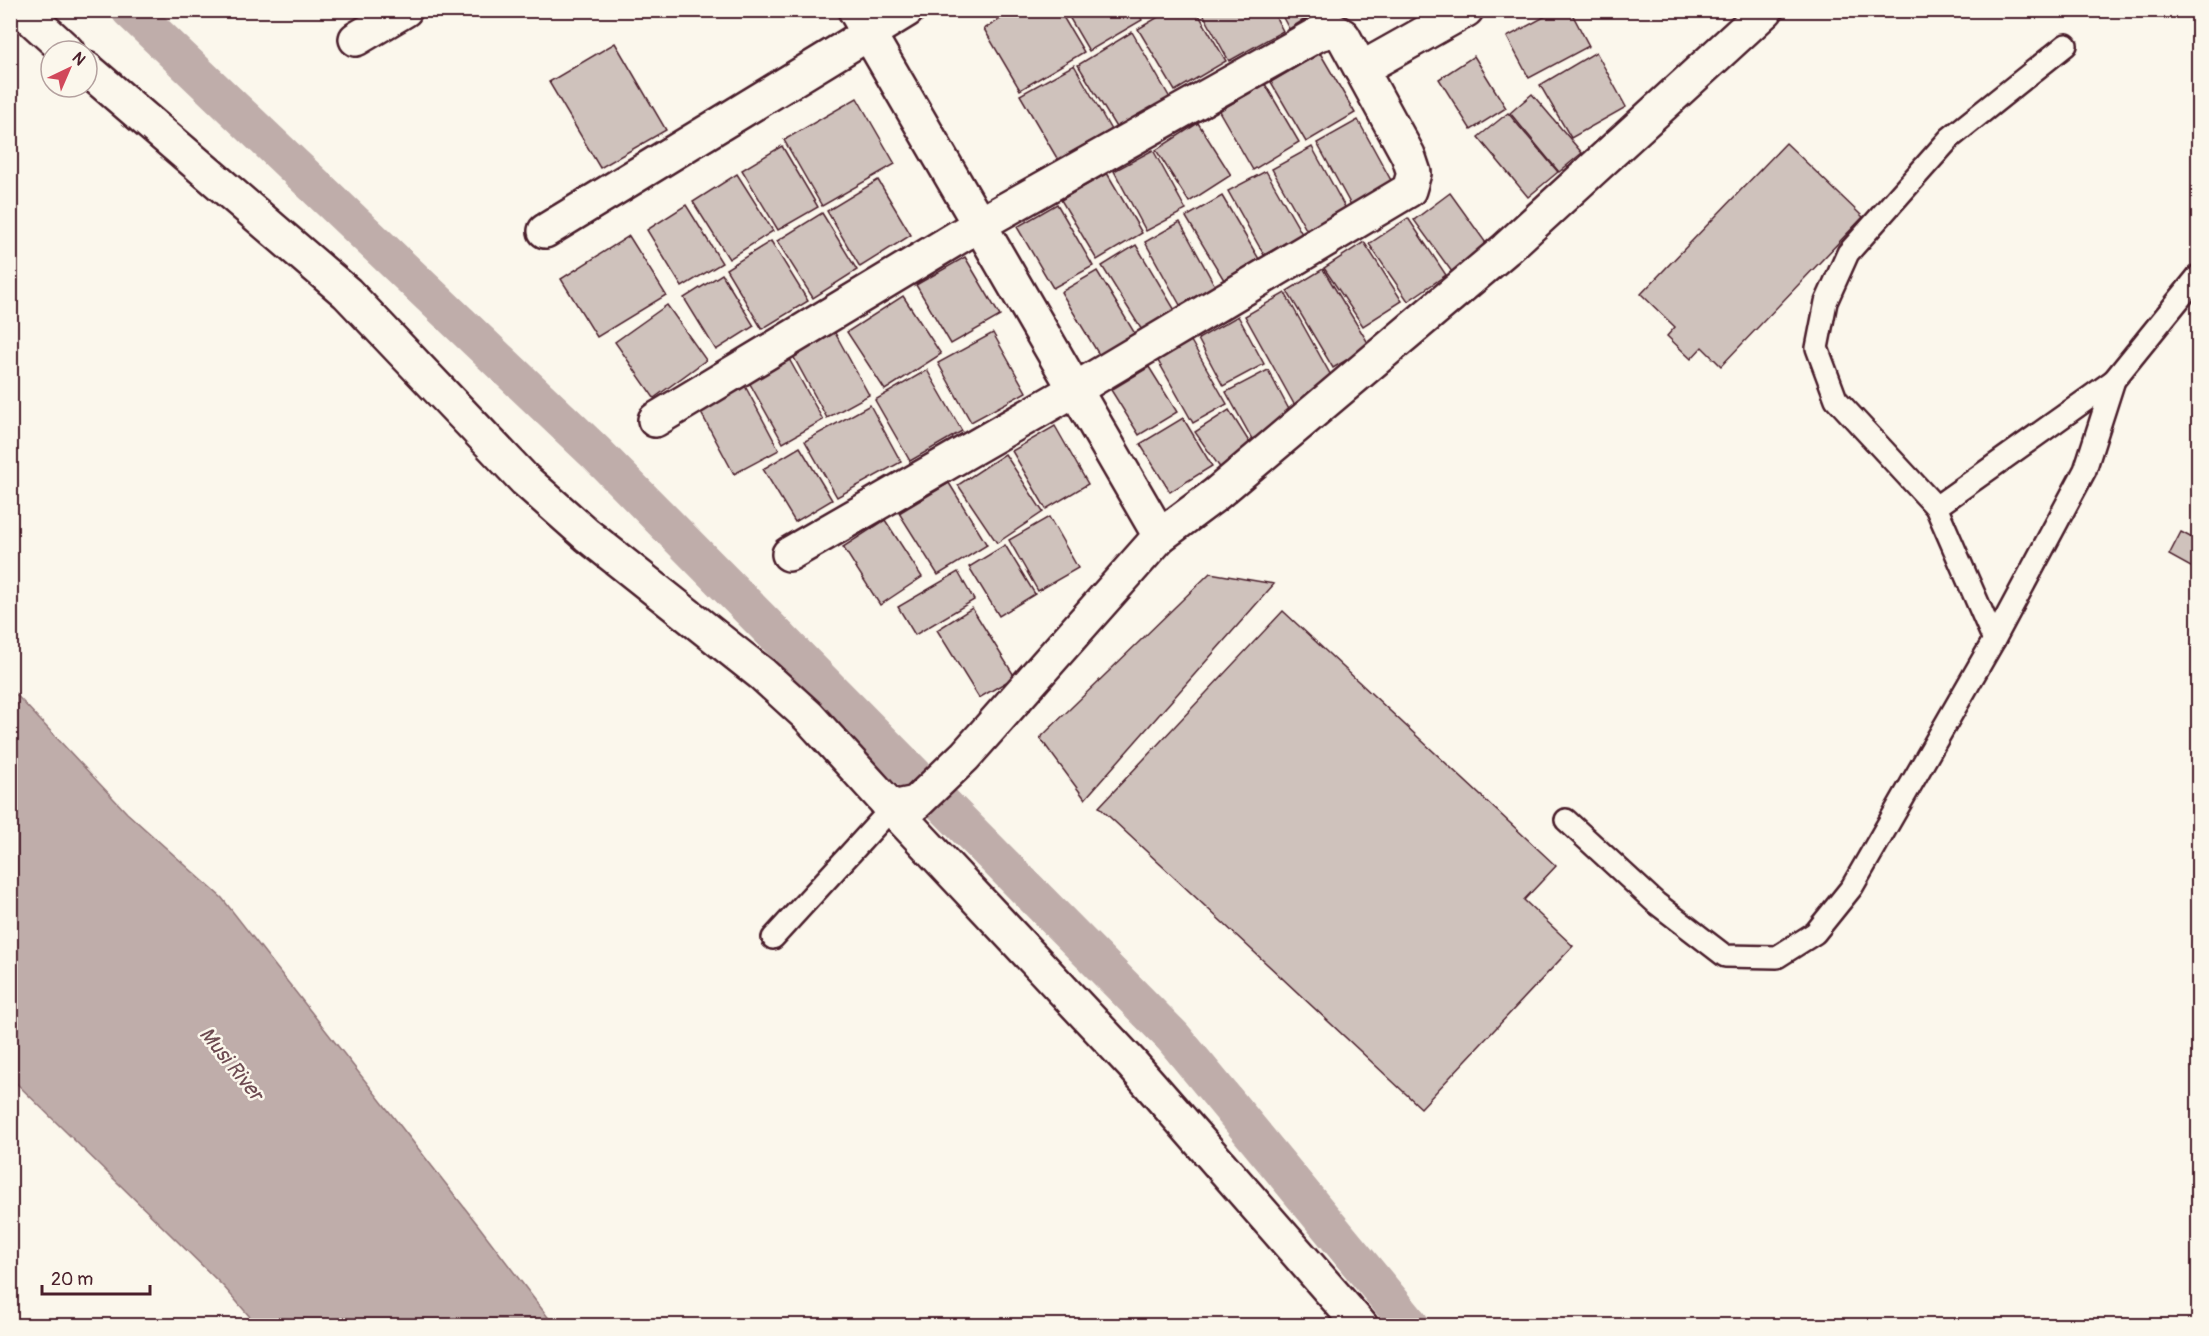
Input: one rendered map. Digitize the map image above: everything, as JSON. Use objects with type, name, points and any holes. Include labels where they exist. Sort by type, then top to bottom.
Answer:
[{"type":"street","points":[[22,10],[55,39]]},
{"type":"street","points":[[356,39],[405,10]]},
{"type":"street","points":[[545,231],[862,22],[907,10]]},
{"type":"street","points":[[1361,69],[1466,10]]},
{"type":"street","points":[[904,806],[965,756],[1160,536],[1215,495],[1506,249],[1766,10]]},
{"type":"street","points":[[862,22],[1160,536]]},
{"type":"street","points":[[655,420],[980,224],[1318,34],[1333,30],[1343,36],[1408,155],[1414,173],[1409,190],[1074,390],[789,554]]},
{"type":"street","points":[[99,79],[347,293],[525,480],[587,535],[762,674],[904,806],[1361,1326]]},
{"type":"lane","points":[[1994,640],[1936,507],[1836,399],[1817,348],[1826,302],[1848,253],[1950,138],[2066,45]]},
{"type":"lane","points":[[1936,507],[2114,380],[2199,276]]},
{"type":"lane","points":[[1566,820],[1656,903],[1725,957],[1777,957],[1815,933],[1852,887],[1994,640],[2085,470],[2114,380]]},
{"type":"lane","points":[[773,938],[904,806]]},
{"type":"water","name":"Musi River","points":[[10,688],[127,813],[222,898],[554,1325],[257,1325],[224,1287],[11,1078]]},
{"type":"building","points":[[1015,10],[1059,10],[1084,52],[1020,90],[984,29]]},
{"type":"building","points":[[1065,10],[1137,10],[1142,20],[1089,51]]},
{"type":"building","points":[[1170,10],[1196,10],[1226,61],[1175,91],[1138,29]]},
{"type":"building","points":[[1201,10],[1272,10],[1283,31],[1229,61]]},
{"type":"building","points":[[1279,10],[1320,10],[1289,29]]},
{"type":"building","points":[[1557,10],[1570,10],[1589,46],[1529,78],[1507,37]]},
{"type":"building","points":[[1132,32],[1170,98],[1117,129],[1078,65]]},
{"type":"building","points":[[615,43],[666,130],[600,168],[549,82]]},
{"type":"building","points":[[1596,52],[1626,107],[1571,138],[1540,85]]},
{"type":"building","points":[[1320,53],[1355,113],[1306,142],[1271,82]]},
{"type":"building","points":[[1474,56],[1506,108],[1471,130],[1439,79]]},
{"type":"building","points":[[1074,65],[1111,130],[1058,160],[1020,95]]},
{"type":"building","points":[[1265,84],[1299,142],[1253,170],[1219,111]]},
{"type":"building","points":[[1532,94],[1582,153],[1559,172],[1510,113]]},
{"type":"building","points":[[857,98],[895,164],[822,206],[784,140]]},
{"type":"building","points":[[1508,113],[1558,172],[1528,197],[1478,137]]},
{"type":"building","points":[[1358,120],[1393,184],[1352,207],[1317,143]]},
{"type":"building","points":[[1198,123],[1231,175],[1189,202],[1156,150]]},
{"type":"building","points":[[1786,143],[1863,217],[1721,366],[1702,347],[1691,359],[1667,336],[1675,327],[1641,294]]},
{"type":"building","points":[[782,146],[818,207],[778,230],[742,170]]},
{"type":"building","points":[[1312,147],[1346,209],[1307,231],[1272,169]]},
{"type":"building","points":[[1153,150],[1186,210],[1146,231],[1114,171]]},
{"type":"building","points":[[1266,171],[1302,234],[1264,255],[1228,191]]},
{"type":"building","points":[[1107,173],[1142,233],[1097,260],[1061,200]]},
{"type":"building","points":[[737,174],[773,231],[729,259],[693,202]]},
{"type":"building","points":[[878,180],[911,235],[860,267],[827,211]]},
{"type":"building","points":[[1450,193],[1491,250],[1455,276],[1414,220]]},
{"type":"building","points":[[1222,196],[1259,259],[1224,280],[1186,217]]},
{"type":"building","points":[[1057,204],[1093,266],[1053,288],[1017,227]]},
{"type":"building","points":[[686,205],[722,263],[682,287],[647,230]]},
{"type":"building","points":[[822,213],[857,270],[813,298],[777,241]]},
{"type":"building","points":[[1408,218],[1446,275],[1408,301],[1369,244]]},
{"type":"building","points":[[1180,222],[1215,286],[1180,305],[1145,242]]},
{"type":"building","points":[[629,236],[666,295],[597,337],[561,279]]},
{"type":"building","points":[[771,241],[808,301],[762,329],[726,269]]},
{"type":"building","points":[[1364,242],[1402,301],[1363,326],[1324,268]]},
{"type":"building","points":[[1136,245],[1176,312],[1143,332],[1102,266]]},
{"type":"building","points":[[965,257],[1000,316],[951,344],[916,285]]},
{"type":"building","points":[[1323,269],[1370,346],[1333,368],[1287,291]]},
{"type":"building","points":[[1097,271],[1137,337],[1101,358],[1061,292]]},
{"type":"building","points":[[722,274],[754,326],[716,350],[684,298]]},
{"type":"building","points":[[1285,293],[1334,381],[1294,404],[1245,316]]},
{"type":"building","points":[[903,296],[941,354],[885,390],[847,332]]},
{"type":"building","points":[[667,305],[706,360],[654,398],[615,342]]},
{"type":"building","points":[[1238,316],[1264,364],[1223,386],[1198,339]]},
{"type":"building","points":[[834,331],[869,395],[827,418],[792,354]]},
{"type":"building","points":[[993,333],[1026,392],[971,422],[938,363]]},
{"type":"building","points":[[1191,341],[1227,404],[1193,423],[1157,359]]},
{"type":"building","points":[[789,359],[823,420],[783,443],[749,382]]},
{"type":"building","points":[[1149,367],[1177,412],[1139,435],[1111,390]]},
{"type":"building","points":[[927,370],[962,431],[910,461],[875,400]]},
{"type":"building","points":[[1268,370],[1293,417],[1252,439],[1226,392]]},
{"type":"building","points":[[744,384],[779,450],[734,474],[699,409]]},
{"type":"building","points":[[870,405],[901,462],[837,497],[805,441]]},
{"type":"building","points":[[1229,410],[1253,448],[1221,469],[1195,432]]},
{"type":"building","points":[[1183,418],[1212,466],[1170,492],[1140,444]]},
{"type":"building","points":[[1055,426],[1088,484],[1046,509],[1012,451]]},
{"type":"building","points":[[800,447],[832,500],[795,522],[763,469]]},
{"type":"building","points":[[1005,454],[1043,512],[997,543],[958,485]]},
{"type":"building","points":[[949,483],[987,545],[938,575],[899,513]]},
{"type":"building","points":[[1049,517],[1078,568],[1038,591],[1009,540]]},
{"type":"building","points":[[885,520],[922,577],[880,605],[843,547]]},
{"type":"building","points":[[2181,532],[2198,541],[2198,571],[2169,555]]},
{"type":"building","points":[[1005,545],[1035,594],[999,616],[969,567]]},
{"type":"building","points":[[958,572],[974,600],[915,635],[898,607]]},
{"type":"building","points":[[1210,573],[1274,584],[1085,799],[1040,738]]},
{"type":"building","points":[[972,608],[1015,677],[979,698],[937,630]]},
{"type":"building","points":[[1283,611],[1556,866],[1524,900],[1573,946],[1421,1108],[1099,807]]},
{"type":"waterway","points":[[130,10],[596,453],[1173,1037],[1411,1326]]}]
